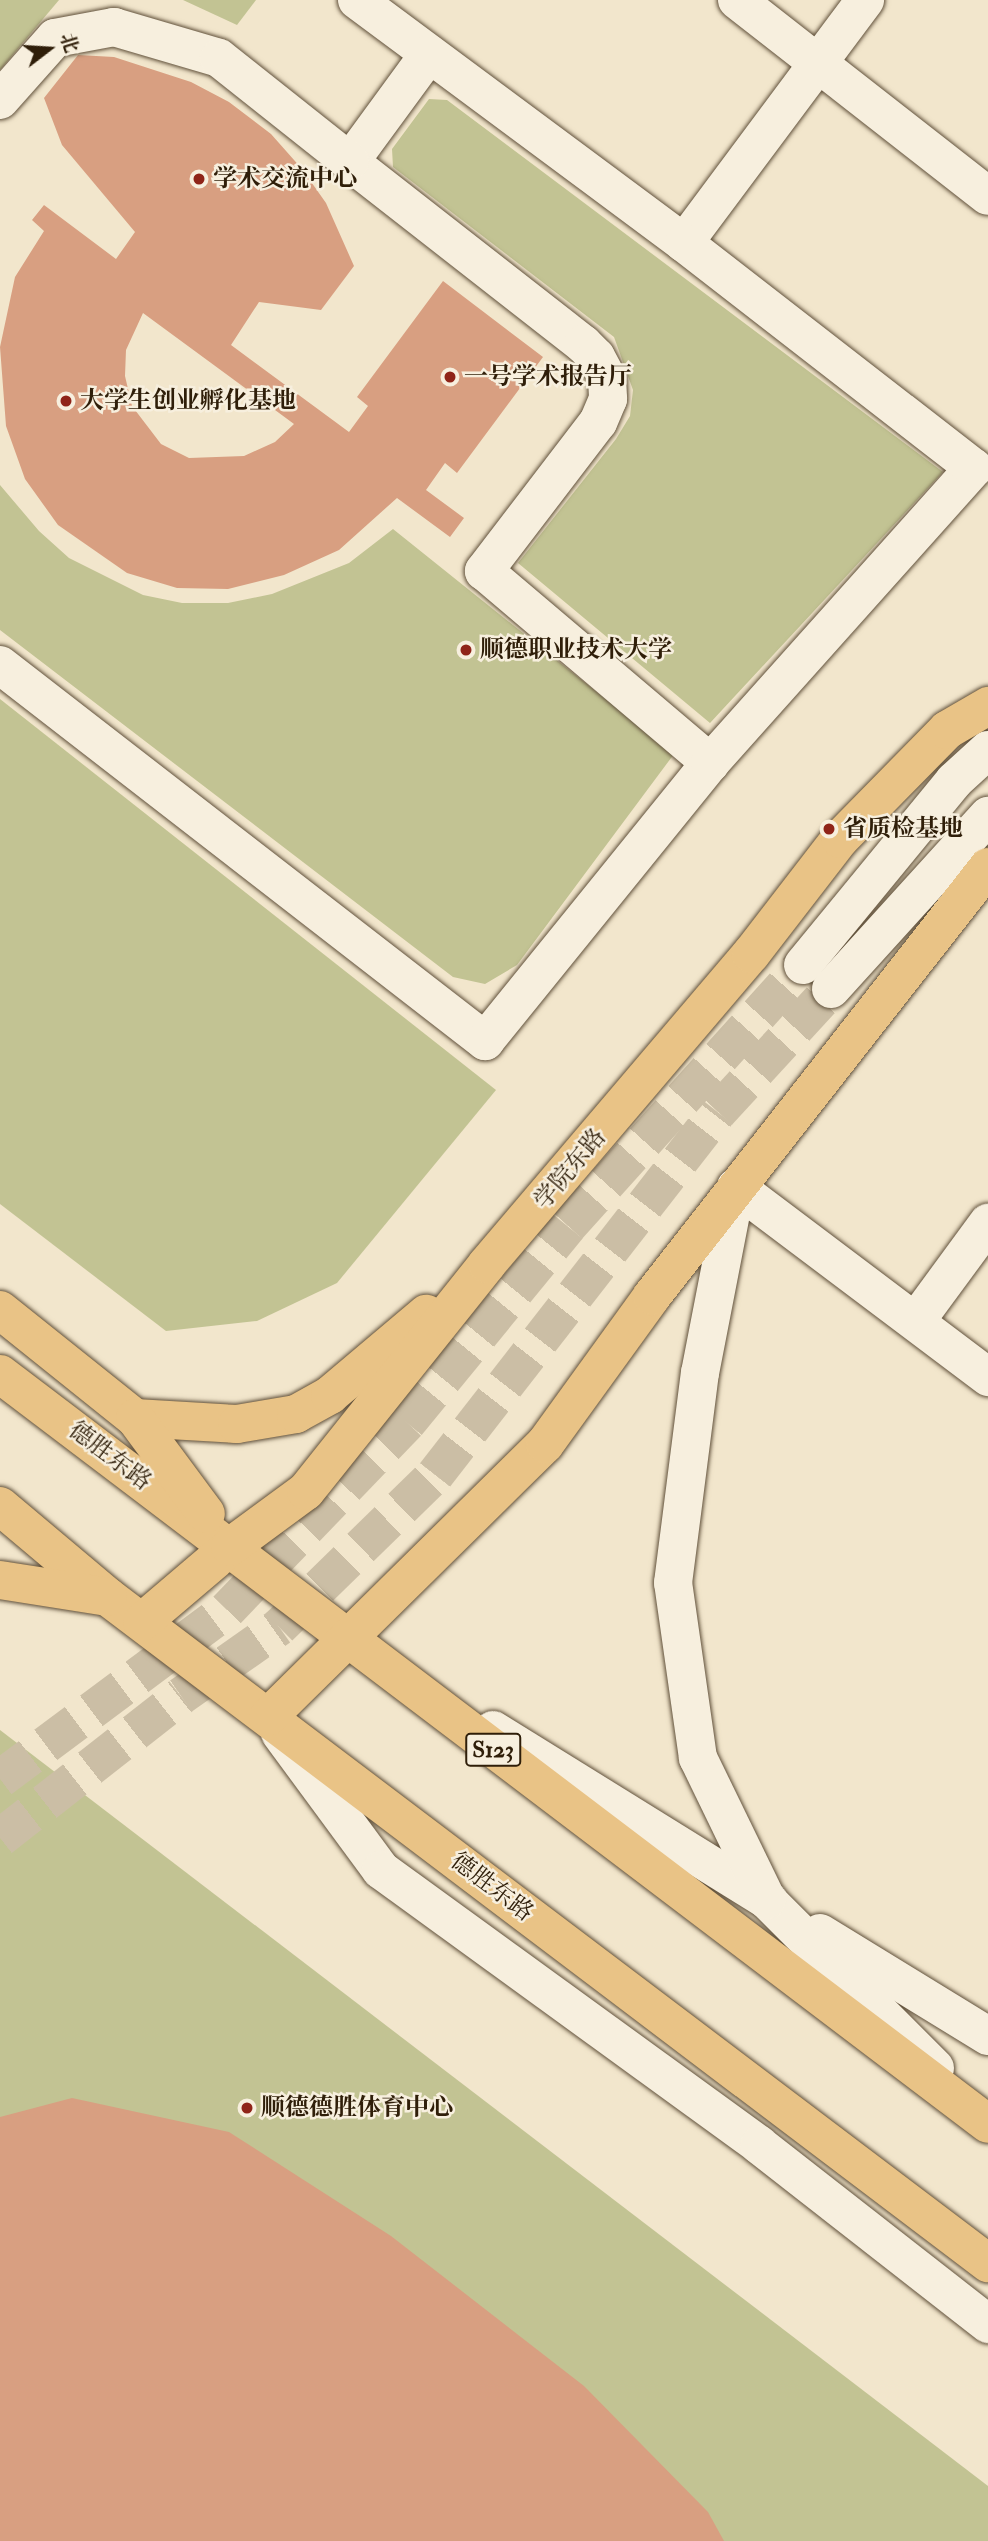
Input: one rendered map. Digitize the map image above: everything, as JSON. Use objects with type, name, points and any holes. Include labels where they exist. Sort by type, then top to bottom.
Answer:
[{"type":"main road","name":"学院东路","points":[[142,1622],[230,1547],[306,1491],[487,1264],[751,954],[840,839],[947,730],[988,706]]},
{"type":"main road","points":[[268,1717],[545,1444],[736,1187],[988,867]]},
{"type":"main road","points":[[135,1418],[237,1424],[296,1414],[330,1395],[487,1264]]},
{"type":"main road","points":[[0,1310],[135,1418],[230,1547]]},
{"type":"main road","name":"德胜东路","points":[[0,1374],[230,1547],[345,1639],[988,2123]]},
{"type":"main road","name":"德胜东路","points":[[0,1506],[108,1597],[988,2263]]},
{"type":"main road","points":[[0,1580],[108,1597]]},
{"type":"street","points":[[0,665],[485,1041],[566,935],[710,763],[974,468],[684,243],[357,0]]},
{"type":"street","points":[[737,0],[819,60],[988,196]]},
{"type":"street","points":[[684,243],[865,0]]},
{"type":"street","points":[[0,100],[55,38],[114,27],[219,58],[596,357],[607,378],[608,399],[598,422],[484,571],[710,763]]},
{"type":"street","points":[[350,162],[429,54]]},
{"type":"street","points":[[988,750],[954,781],[817,977],[988,816]]},
{"type":"street","points":[[988,1377],[736,1187],[700,1373],[673,1583],[698,1758],[767,1900],[988,2123]]},
{"type":"street","points":[[916,1321],[988,1223]]},
{"type":"street","points":[[345,1639],[988,2036]]},
{"type":"street","points":[[268,1717],[382,1870],[759,2145],[988,2324]]},
{"type":"street","points":[[958,2240],[988,2281]]},
{"type":"green space","points":[[0,0],[59,0],[0,70]]},
{"type":"green space","points":[[183,0],[256,0],[237,25]]},
{"type":"green space","points":[[429,99],[447,100],[943,472],[710,723],[518,563],[616,439],[630,416],[633,390],[614,337],[393,167],[392,149]]},
{"type":"green space","points":[[0,485],[39,531],[69,558],[143,595],[182,603],[228,603],[272,594],[349,563],[393,529],[674,754],[517,965],[485,984],[453,977],[0,630]]},
{"type":"green space","points":[[0,699],[496,1090],[337,1283],[257,1321],[166,1331],[0,1204]]},
{"type":"green space","name":"顺德德胜体育中心","points":[[0,1730],[988,2486],[988,2541],[0,2541]]},
{"type":"building","points":[[78,55],[114,57],[191,82],[229,102],[271,134],[302,169],[326,203],[354,266],[321,310],[259,302],[231,345],[349,432],[368,406],[357,397],[443,281],[543,357],[457,473],[445,463],[426,490],[464,518],[450,537],[397,498],[339,550],[284,575],[228,589],[177,588],[127,573],[58,525],[25,479],[6,426],[0,347],[15,277],[44,231],[32,220],[44,205],[116,259],[135,232],[62,145],[44,98]],"holes":[[[143,313],[294,424],[275,442],[244,456],[189,458],[161,444],[132,406],[125,376],[126,350]]]},
{"type":"building","points":[[72,2098],[229,2132],[391,2236],[584,2386],[708,2512],[724,2541],[0,2541],[0,2117]]},
{"type":"tunnel","points":[[0,1779],[227,1610],[407,1423],[568,1226],[803,965]]},
{"type":"tunnel","points":[[0,1838],[181,1696],[279,1627],[435,1475],[718,1112],[831,989]]},
{"type":"place","name":"学术交流中心","points":[[199,179]]},
{"type":"place","name":"一号学术报告厅","points":[[450,377]]},
{"type":"place","name":"大学生创业孵化基地","points":[[66,401]]},
{"type":"place","name":"顺德职业技术大学","points":[[466,650]]},
{"type":"place","name":"省质检基地","points":[[829,829]]},
{"type":"place","name":"顺德德胜体育中心","points":[[247,2108]]}]
